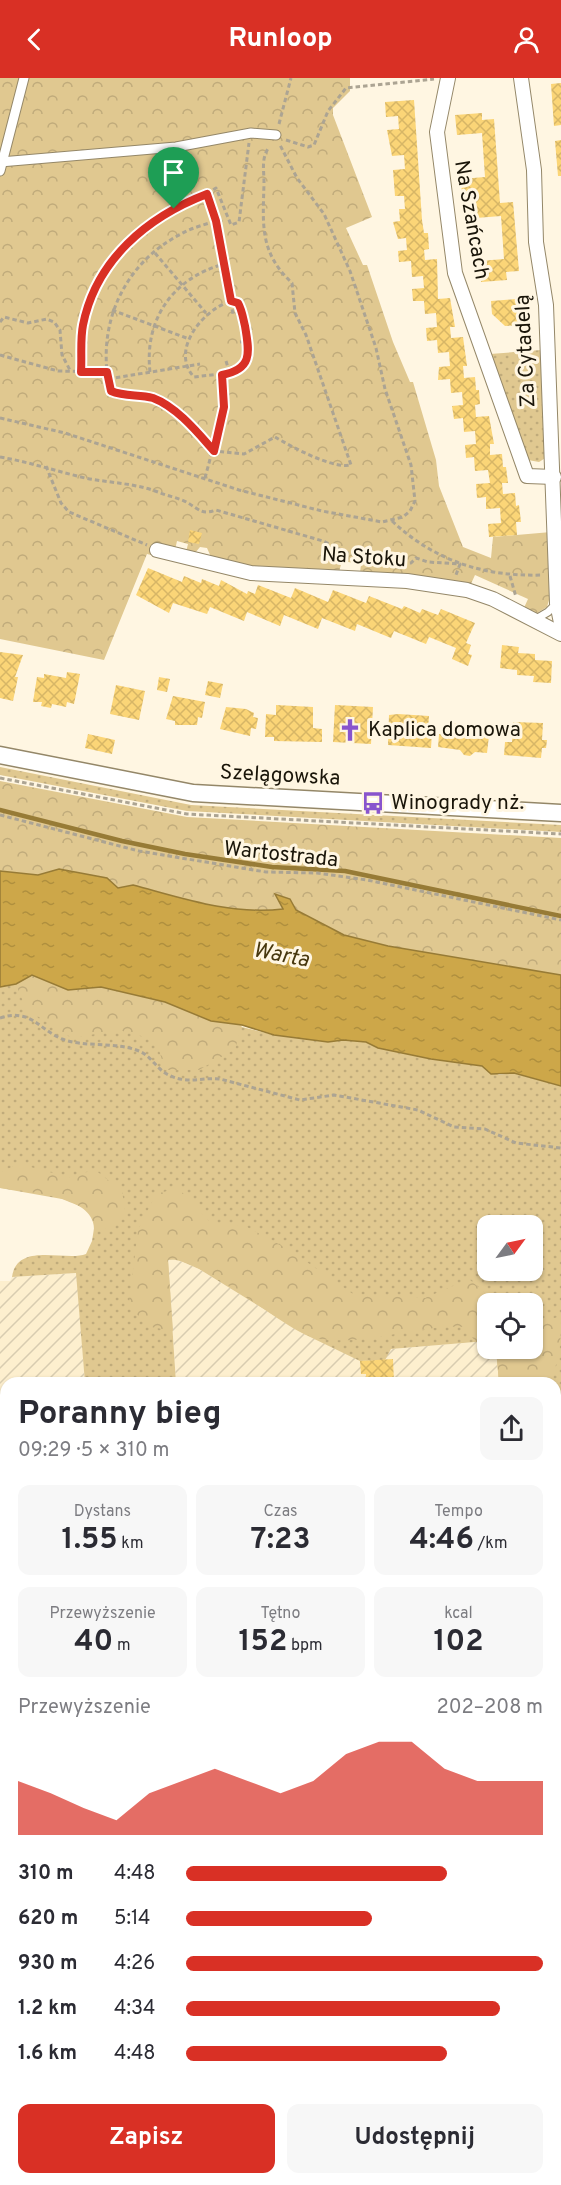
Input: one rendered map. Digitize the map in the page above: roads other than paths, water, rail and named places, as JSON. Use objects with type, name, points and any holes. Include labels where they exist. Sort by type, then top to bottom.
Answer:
[{"type":"street","points":[[0,171],[24,78]]},
{"type":"street","name":"Za Cytadelą","points":[[520,78],[534,170],[536,242],[546,305],[557,603],[561,623]]},
{"type":"street","name":"Na Szańcach","points":[[442,79],[437,132],[455,273],[527,476],[554,477]]},
{"type":"street","points":[[1,161],[176,147],[251,134],[277,137]]},
{"type":"street","name":"Na Stoku","points":[[157,550],[251,573],[407,581],[467,590],[493,599],[561,634]]},
{"type":"street","name":"Szelągowska","points":[[0,755],[193,793],[561,813]]},
{"type":"lane","points":[[533,620],[548,612],[557,603]]},
{"type":"water","name":"Warta","points":[[59,869],[107,878],[118,888],[133,885],[188,900],[244,910],[283,909],[275,894],[290,899],[296,910],[344,935],[388,946],[561,975],[561,1086],[514,1073],[491,1074],[482,1066],[431,1059],[378,1048],[366,1042],[343,1040],[328,1042],[274,1035],[242,1025],[211,1021],[165,1002],[101,987],[68,990],[32,975],[16,984],[0,987],[0,871],[38,875]]},
{"type":"waterway","points":[[0,810],[122,841],[185,854],[272,867],[345,871],[561,916]]},
{"type":"place","name":"Kaplica domowa","points":[[350,730]]},
{"type":"place","name":"Winogrady nż.","points":[[373,803]]}]
